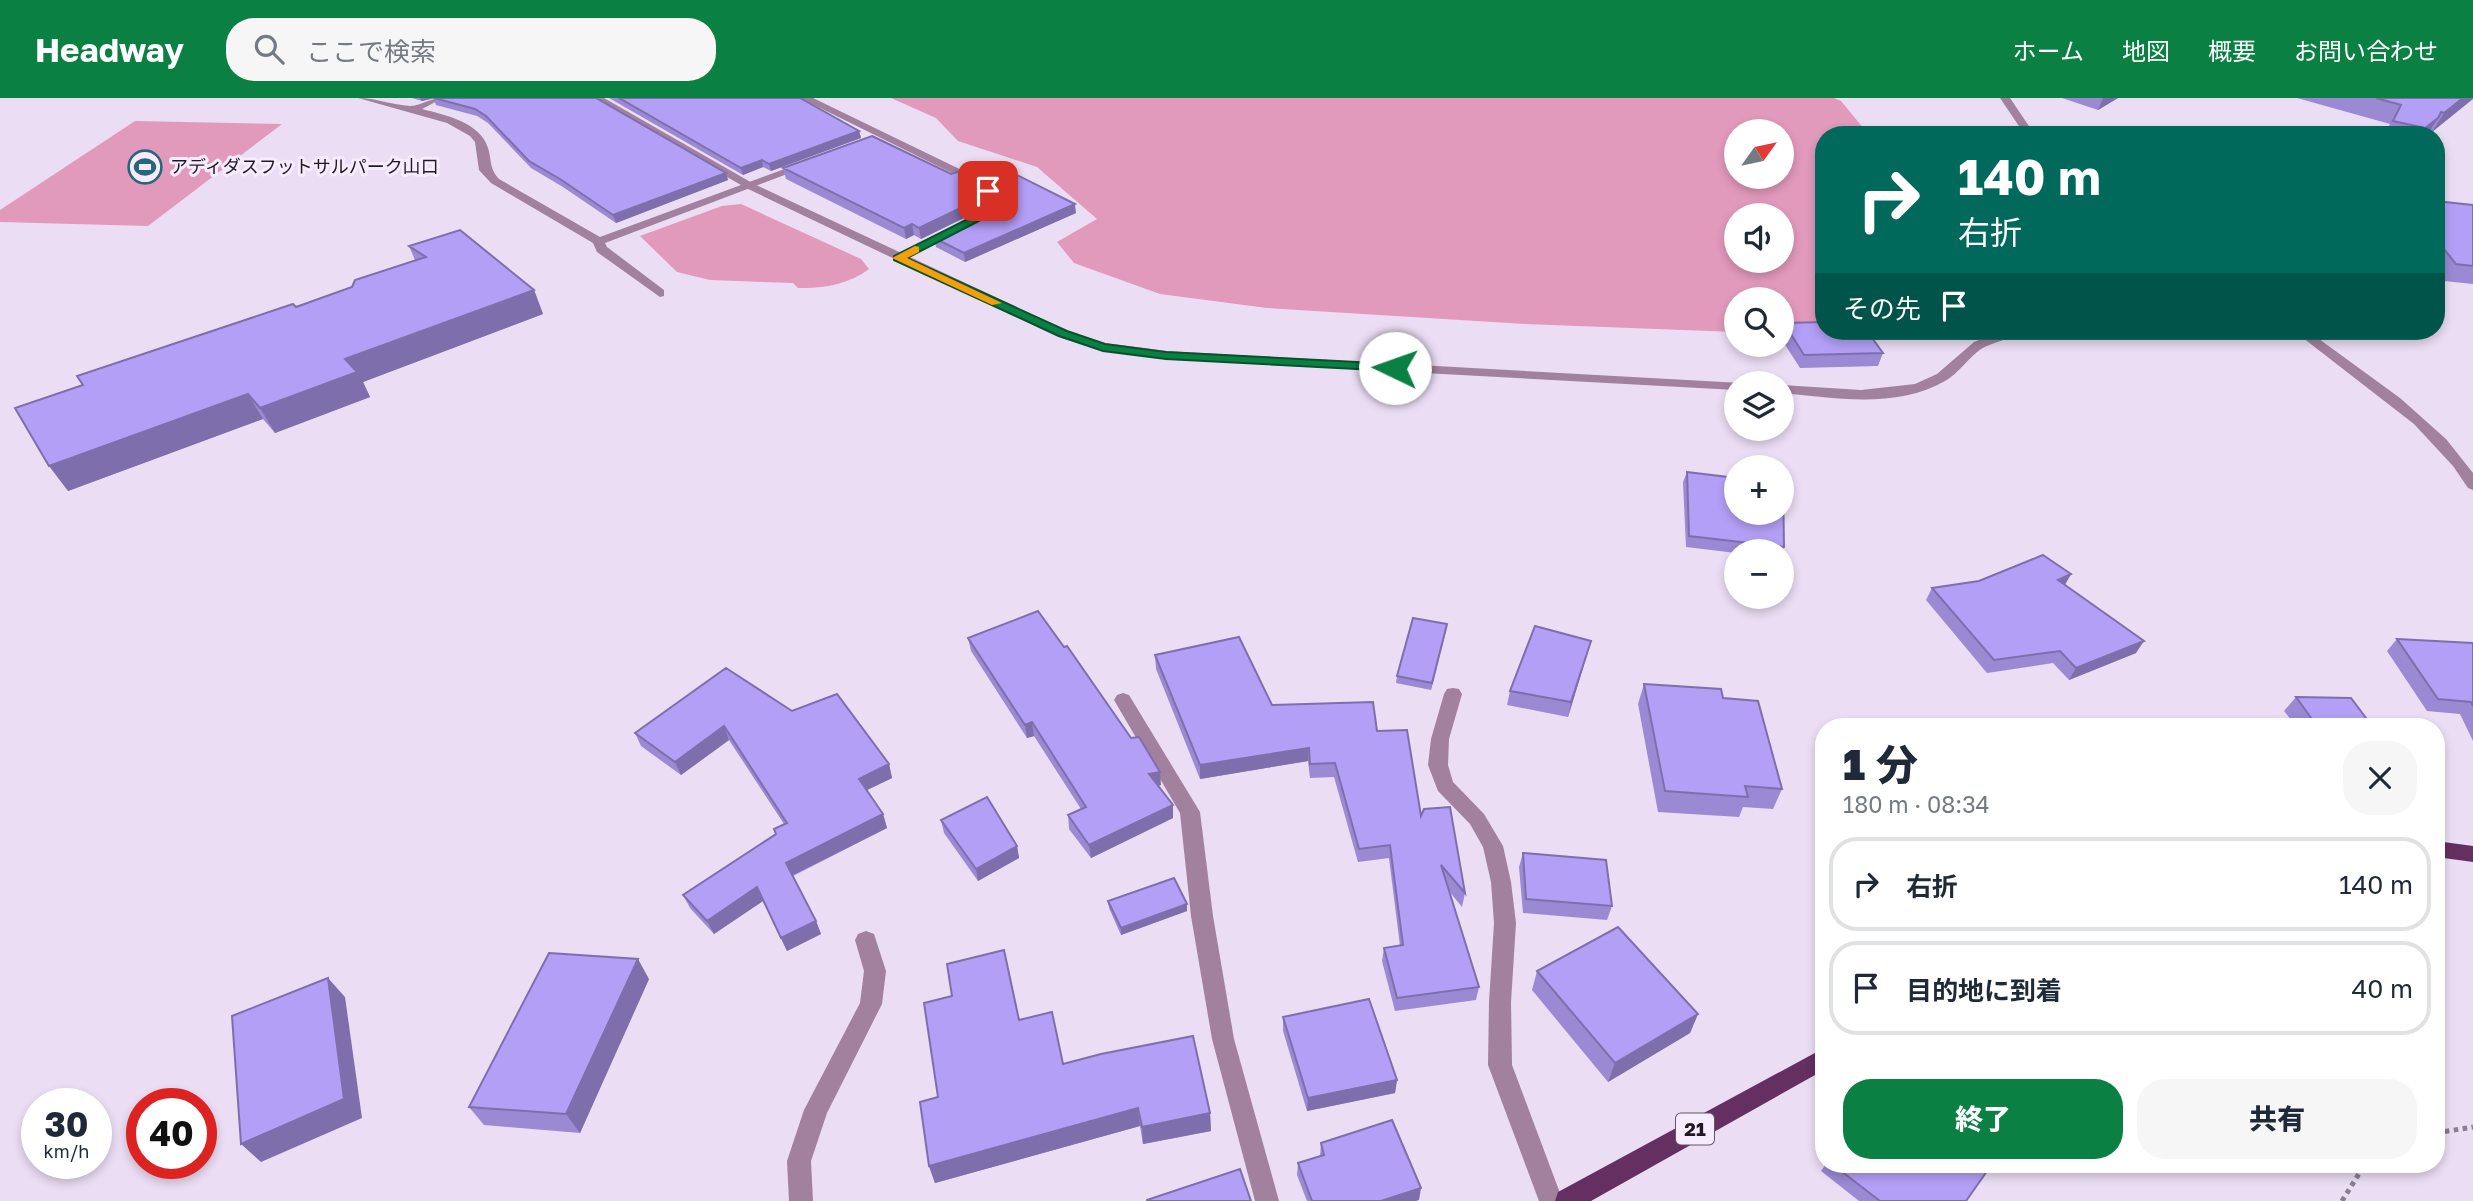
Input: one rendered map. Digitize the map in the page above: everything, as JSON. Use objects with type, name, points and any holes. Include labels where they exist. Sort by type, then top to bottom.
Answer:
[{"type":"main road","points":[[2445,850],[2473,854]]},
{"type":"main road","name":"21","points":[[1567,1201],[1815,1063]]},
{"type":"street","points":[[363,98],[454,123],[476,135],[485,153],[485,170],[495,181],[599,241],[601,249],[660,293]]},
{"type":"street","points":[[411,110],[438,98]]},
{"type":"street","points":[[597,98],[750,186],[1063,334],[1103,347],[1166,355],[1724,385]]},
{"type":"street","points":[[805,98],[974,180],[988,191],[989,204],[976,219],[898,258]]},
{"type":"street","points":[[2005,98],[2024,126]]},
{"type":"street","points":[[871,141],[884,136]]},
{"type":"street","points":[[599,241],[823,159]]},
{"type":"street","points":[[1794,389],[1884,393],[1912,389],[1936,380],[1954,369],[1968,352],[1994,340]]},
{"type":"street","points":[[2312,340],[2426,428],[2462,463],[2473,485]]},
{"type":"street","points":[[1453,694],[1440,739],[1438,765],[1445,786],[1477,819],[1493,846],[1502,881],[1505,923],[1500,1002],[1500,1065],[1551,1201]]},
{"type":"street","points":[[1123,700],[1190,812],[1202,916],[1223,1039],[1267,1201]]},
{"type":"street","points":[[802,1201],[799,1161],[816,1110],[871,1004],[875,971],[866,940]]},
{"type":"path","points":[[2445,1132],[2473,1127]]},
{"type":"path","points":[[2342,1201],[2359,1173]]},
{"type":"shaded area","points":[[891,98],[1834,98],[1841,101],[1862,126],[1815,126],[1815,330],[1794,331],[1794,287],[1724,287],[1724,332],[1525,324],[1267,308],[1160,294],[1074,263],[1057,242],[1097,219],[1037,167],[958,141],[936,118]]},
{"type":"shaded area","name":"アディダスフットサルパーク山口","points":[[135,121],[282,124],[148,226],[0,222],[0,210]]},
{"type":"shaded area","points":[[741,204],[861,259],[869,269],[845,282],[817,288],[798,288],[793,283],[710,280],[677,272],[640,236],[722,206]]},
{"type":"building","points":[[434,98],[596,98],[726,173],[613,215],[529,161],[486,116],[475,109]]},
{"type":"building","points":[[619,98],[800,98],[859,131],[769,164],[762,160],[741,168]]},
{"type":"building","points":[[2376,98],[2463,98],[2444,113],[2441,112],[2428,126],[2393,121],[2401,105]]},
{"type":"building","points":[[872,136],[951,174],[961,171],[978,183],[979,191],[969,204],[919,228],[912,224],[904,228],[783,168]]},
{"type":"building","points":[[991,162],[1075,204],[964,253],[934,238],[980,215],[996,196],[995,180],[978,167]]},
{"type":"building","points":[[2445,202],[2473,205],[2473,266],[2456,264],[2445,250]]},
{"type":"building","points":[[460,230],[534,290],[345,359],[357,372],[260,408],[248,394],[49,466],[15,408],[83,385],[77,376],[352,287],[355,280],[426,257],[409,246]]},
{"type":"building","points":[[1815,322],[1815,340],[1874,340],[1883,353],[1804,355],[1794,339],[1794,323]]},
{"type":"building","points":[[1687,472],[1724,477],[1724,525],[1784,525],[1784,539],[1724,540],[1689,536]]},
{"type":"building","points":[[2043,555],[2071,574],[2058,580],[2144,641],[2076,668],[2060,651],[1994,660],[1932,588],[1979,581]]},
{"type":"building","points":[[1038,611],[1064,647],[1067,646],[1131,738],[1139,737],[1160,772],[1149,774],[1173,805],[1089,845],[1068,815],[1086,807],[1032,722],[1025,725],[968,638]]},
{"type":"building","points":[[1413,618],[1447,624],[1432,683],[1397,676]]},
{"type":"building","points":[[1535,626],[1591,641],[1571,702],[1510,691]]},
{"type":"building","points":[[1239,637],[1272,705],[1373,702],[1377,731],[1407,730],[1421,816],[1424,809],[1450,807],[1465,893],[1441,865],[1479,987],[1397,998],[1384,948],[1403,945],[1390,845],[1359,849],[1335,763],[1310,764],[1309,748],[1200,765],[1155,655]]},
{"type":"building","points":[[2397,639],[2473,643],[2473,706],[2471,702],[2438,699]]},
{"type":"building","points":[[726,668],[792,711],[837,694],[889,764],[859,779],[883,814],[786,863],[816,921],[781,938],[757,887],[707,921],[683,895],[776,834],[774,829],[787,823],[724,726],[675,762],[635,733]]},
{"type":"building","points":[[1644,684],[1721,689],[1723,698],[1758,701],[1782,789],[1745,786],[1748,797],[1665,791]]},
{"type":"building","points":[[2296,697],[2351,698],[2366,718],[2311,718]]},
{"type":"building","points":[[987,797],[1017,846],[976,869],[941,820]]},
{"type":"building","points":[[1523,853],[1606,860],[1612,906],[1526,899]]},
{"type":"building","points":[[1174,878],[1187,904],[1121,928],[1108,901]]},
{"type":"building","points":[[1618,927],[1698,1014],[1615,1063],[1537,971]]},
{"type":"building","points":[[1004,950],[1019,1020],[1052,1012],[1063,1064],[1193,1036],[1210,1113],[1142,1127],[1138,1108],[929,1166],[920,1102],[938,1097],[924,1003],[952,996],[947,964]]},
{"type":"building","points":[[549,953],[638,959],[566,1114],[469,1107]]},
{"type":"building","points":[[328,978],[344,1099],[241,1144],[232,1016]]},
{"type":"building","points":[[1369,999],[1397,1080],[1308,1098],[1283,1017]]},
{"type":"building","points":[[1392,1120],[1421,1188],[1381,1201],[1312,1201],[1298,1163],[1324,1155],[1321,1143]]},
{"type":"building","points":[[1240,1169],[1251,1201],[1147,1201],[1147,1200]]},
{"type":"building","points":[[1844,1173],[1986,1173],[1966,1201],[1880,1201]]},
{"type":"slow traffic","points":[[915,249],[898,258],[996,303]]},
{"type":"place","name":"アディダスフットサルパーク山口","points":[[145,167]]},
{"type":"route","points":[[988,191],[989,204],[976,219],[898,258],[1063,334],[1103,347],[1166,355],[1395,368]]}]
